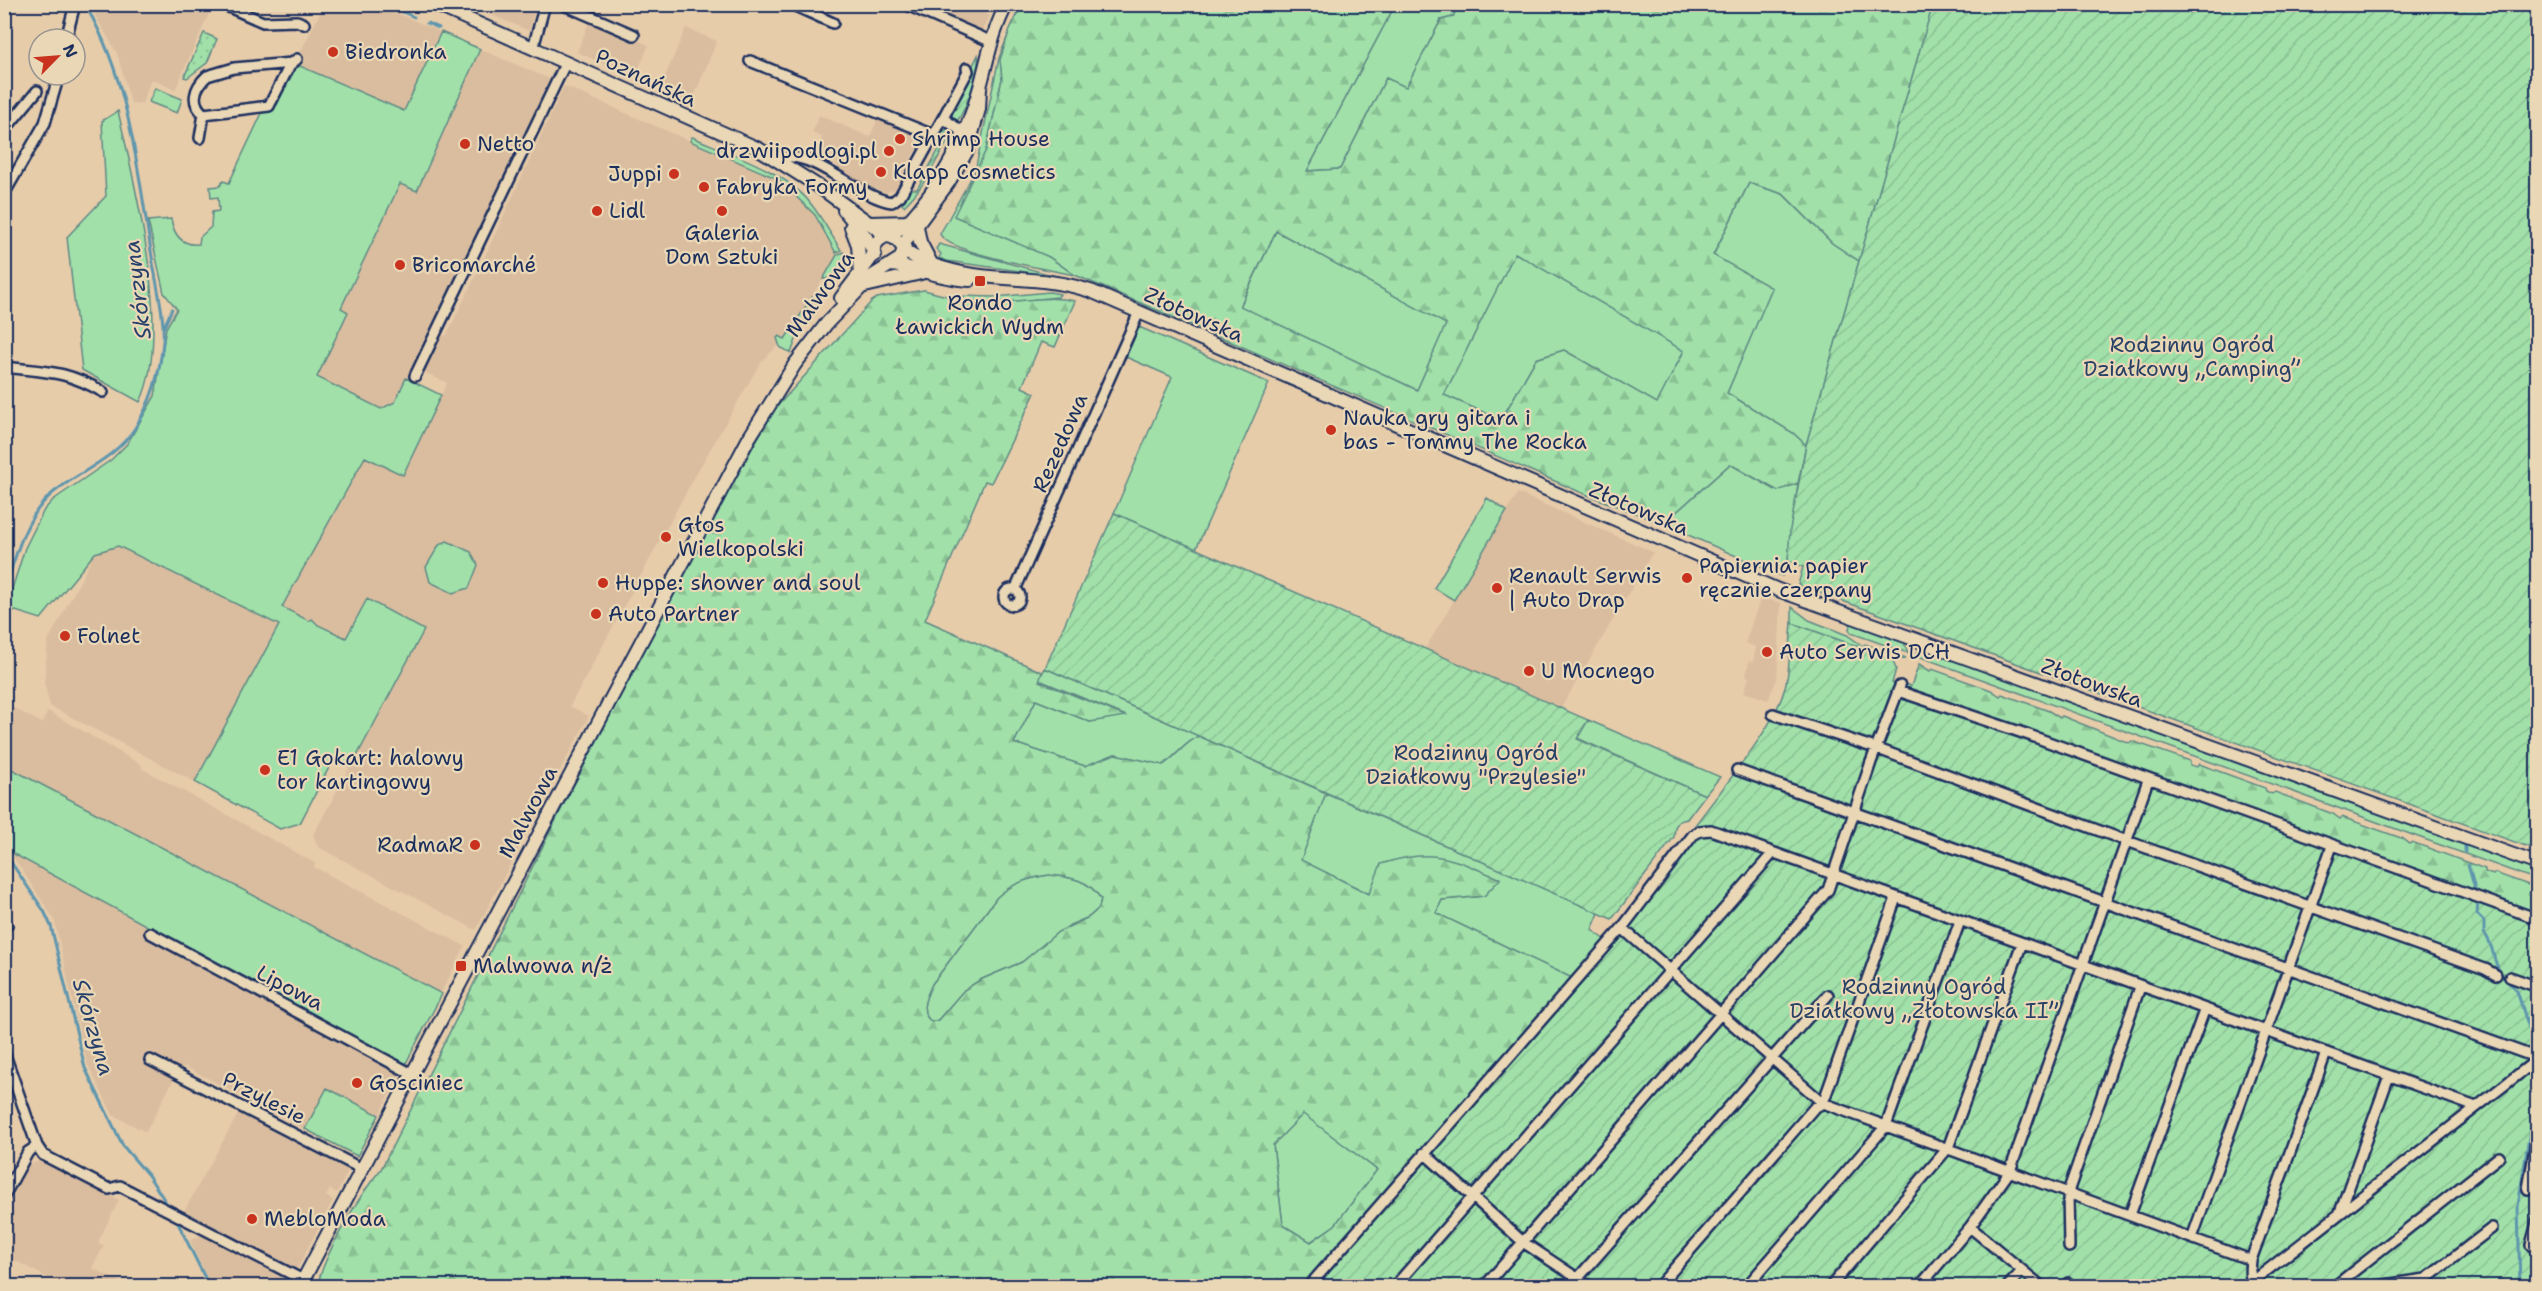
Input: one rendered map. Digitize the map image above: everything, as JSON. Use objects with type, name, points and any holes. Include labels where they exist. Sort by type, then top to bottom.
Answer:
[{"type":"street","points":[[222,4],[263,21],[297,21],[304,24]]},
{"type":"street","name":"Poznańska","points":[[434,4],[566,62],[651,103],[759,149],[878,229]]},
{"type":"street","points":[[533,48],[545,4]]},
{"type":"street","points":[[562,4],[634,35]]},
{"type":"street","points":[[791,4],[833,23]]},
{"type":"street","points":[[905,4],[990,41]]},
{"type":"street","points":[[837,202],[874,251],[879,262],[890,265],[900,260],[913,224],[968,136],[990,41],[1007,4]]},
{"type":"street","points":[[69,27],[74,5]]},
{"type":"street","points":[[295,61],[269,106],[204,114],[196,106],[195,94],[207,76],[234,68],[295,61]]},
{"type":"street","points":[[750,61],[872,111],[881,112],[933,135]]},
{"type":"street","points":[[415,375],[566,62]]},
{"type":"street","points":[[776,159],[790,156],[810,162],[850,186],[892,202],[900,196],[968,71],[967,68]]},
{"type":"street","points":[[5,193],[45,123],[56,87]]},
{"type":"street","points":[[4,130],[37,91]]},
{"type":"street","points":[[200,138],[204,114]]},
{"type":"street","points":[[943,118],[968,136]]},
{"type":"street","points":[[837,202],[857,239],[861,280]]},
{"type":"street","points":[[878,229],[913,224]]},
{"type":"street","points":[[878,229],[897,232],[913,224]]},
{"type":"street","points":[[913,224],[929,269]]},
{"type":"street","points":[[878,229],[895,238],[903,247]]},
{"type":"street","points":[[874,251],[878,229]]},
{"type":"street","name":"Złotowska","points":[[903,247],[929,269],[949,279],[1040,280],[1081,288],[1778,590],[2538,864]]},
{"type":"street","name":"Malwowa","points":[[302,1283],[726,479],[812,333],[861,280],[874,251]]},
{"type":"street","name":"Malwowa","points":[[861,280],[890,265]]},
{"type":"street","name":"Złotowska","points":[[890,265],[929,269]]},
{"type":"street","name":"Malwowa","points":[[861,280],[929,269]]},
{"type":"street","name":"Rezedowa","points":[[1015,590],[1139,312]]},
{"type":"street","points":[[4,367],[65,374],[79,378],[103,392]]},
{"type":"street","points":[[1485,1287],[1828,890],[1870,762],[1878,749],[1899,688],[2538,920]]},
{"type":"street","points":[[1773,714],[1878,749],[2496,975]]},
{"type":"street","points":[[1737,770],[2538,1059]]},
{"type":"street","points":[[1920,1287],[1970,1227],[2010,1171],[2148,780]]},
{"type":"street","points":[[1309,1287],[1622,928],[1693,835],[1700,831],[1711,830],[2204,1011],[2476,1107]]},
{"type":"street","points":[[2192,1238],[2332,846]]},
{"type":"street","points":[[1395,1287],[1772,854]]},
{"type":"street","points":[[1659,1287],[1814,1108],[1823,1103],[1896,898]]},
{"type":"street","points":[[1747,1287],[1886,1126],[1960,921]]},
{"type":"street","points":[[1622,928],[1823,1103],[2251,1260]]},
{"type":"street","name":"Lipowa","points":[[150,933],[412,1074]]},
{"type":"street","points":[[1831,1287],[1948,1148],[2022,943]]},
{"type":"street","points":[[2510,977],[2538,987]]},
{"type":"street","points":[[2069,1247],[2068,1192],[2140,987]]},
{"type":"street","points":[[1578,1278],[1828,995]]},
{"type":"street","points":[[2130,1215],[2204,1011]]},
{"type":"street","points":[[4,1052],[37,1146],[43,1155],[109,1189],[120,1186],[302,1283]]},
{"type":"street","points":[[2252,1285],[2249,1273],[2251,1260],[2326,1053]]},
{"type":"street","points":[[2252,1285],[2538,1059]]},
{"type":"street","name":"Przylesie","points":[[150,1060],[362,1169]]},
{"type":"street","points":[[2339,1214],[2389,1076]]},
{"type":"street","points":[[2528,1189],[2538,1131]]},
{"type":"street","points":[[4,1196],[28,1152],[37,1146]]},
{"type":"street","points":[[1424,1153],[1523,1242],[1589,1287]]},
{"type":"street","points":[[2335,1287],[2499,1157]]},
{"type":"street","points":[[2538,1219],[2531,1245],[2538,1251]]},
{"type":"street","points":[[1970,1227],[2041,1287]]},
{"type":"street","points":[[2376,1287],[2426,1279],[2492,1228]]},
{"type":"street","points":[[2008,1287],[2022,1271]]},
{"type":"street","points":[[2252,1285],[2264,1287]]},
{"type":"shaded area","points":[[206,4],[212,7],[175,90],[151,79],[142,104],[131,103],[117,53],[89,5]]},
{"type":"shaded area","points":[[536,4],[529,31],[469,5]]},
{"type":"shaded area","name":"Biedronka","points":[[324,5],[377,5],[441,32],[404,112],[300,66],[306,63],[297,59]]},
{"type":"shaded area","points":[[917,5],[970,5],[990,16],[981,32]]},
{"type":"shaded area","points":[[590,20],[649,45],[635,77],[577,52]]},
{"type":"shaded area","points":[[686,28],[717,41],[690,106],[658,92]]},
{"type":"shaded area","points":[[480,49],[552,80],[407,379],[395,402],[381,409],[317,377],[348,312],[341,308],[400,183],[417,190]]},
{"type":"shaded area","points":[[564,86],[777,179],[815,215],[838,255],[785,339],[762,361],[754,374],[700,467],[570,706],[589,716],[476,930],[318,847],[313,835],[424,630],[346,638],[318,625],[312,619],[309,621],[282,607],[365,457],[403,475],[447,383],[424,372],[442,335],[446,336],[477,273]]},
{"type":"shaded area","points":[[819,115],[870,137],[879,115],[924,135],[895,189],[885,193],[840,171],[836,163],[815,153],[822,137],[812,133]]},
{"type":"shaded area","points":[[1518,493],[1653,552],[1561,708],[1425,649]]},
{"type":"shaded area","points":[[118,546],[279,625],[195,782],[50,706],[44,683],[48,641],[95,553]]},
{"type":"shaded area","name":"Auto Serwis DCH","points":[[1761,597],[1781,603],[1777,679],[1768,700],[1744,692],[1749,677],[1746,676],[1749,661],[1753,662],[1756,647],[1745,643]]},
{"type":"shaded area","points":[[4,703],[42,723],[48,711],[142,765],[141,768],[315,863],[314,867],[465,946],[441,993],[5,765]]},
{"type":"shaded area","points":[[10,852],[153,929],[149,937],[400,1074],[379,1115],[327,1088],[305,1129],[184,1066],[182,1069],[148,1051],[143,1061],[175,1077],[146,1132],[113,1115],[87,1063],[54,919]]},
{"type":"shaded area","points":[[239,1112],[349,1169],[337,1193],[330,1189],[326,1196],[333,1200],[297,1269],[289,1269],[183,1213]]},
{"type":"shaded area","points":[[39,1161],[119,1200],[98,1242],[104,1246],[92,1268],[128,1286],[63,1286],[5,1255],[5,1210],[27,1166]]},
{"type":"shaded area","points":[[207,1233],[279,1272],[291,1281],[288,1286],[210,1286],[190,1240]]},
{"type":"green space","name":"Rodzinny Ogród Działkowy „Camping”","points":[[1933,4],[2537,5],[2537,850],[1798,585],[1803,567],[1788,561],[1790,529],[1806,445]]},
{"type":"green space","points":[[1020,5],[1001,60],[1002,79],[986,150],[977,172],[1049,257],[1075,275],[980,254],[947,241],[940,234],[975,171],[999,58]]},
{"type":"green space","points":[[1022,5],[1395,5],[1307,171],[1340,169],[1386,78],[1406,87],[1441,20],[1453,17],[1459,5],[1933,5],[1859,261],[1832,243],[1783,194],[1749,183],[1713,255],[1772,288],[1727,393],[1793,433],[1806,445],[1798,483],[1778,491],[1730,464],[1663,524],[1580,492],[1075,275],[1049,257],[954,216],[986,150],[1002,79],[1000,60],[1010,29]],"holes":[[[1276,231],[1446,324],[1417,390],[1240,306]],[[1515,253],[1684,351],[1657,403],[1564,350],[1536,359],[1501,420],[1444,395]]]},
{"type":"green space","points":[[1395,5],[1459,5],[1453,17],[1441,20],[1406,88],[1386,78],[1340,169],[1307,171]]},
{"type":"green space","points":[[441,32],[480,49],[417,191],[400,184],[341,308],[348,312],[317,377],[381,409],[395,402],[406,378],[441,395],[403,475],[365,457],[282,607],[309,621],[312,619],[318,625],[346,638],[367,599],[424,630],[351,767],[334,758],[300,823],[280,829],[195,782],[279,625],[118,546],[95,553],[41,619],[6,608],[25,548],[44,510],[53,500],[111,460],[127,444],[155,396],[166,328],[177,309],[164,293],[148,221],[171,219],[174,230],[183,241],[199,244],[200,237],[211,227],[212,212],[219,211],[218,197],[211,198],[210,187],[220,186],[223,181],[229,183],[263,111],[277,105],[293,70],[300,66],[404,111]]},
{"type":"green space","points":[[204,33],[217,39],[207,63],[187,78],[184,77]]},
{"type":"green space","points":[[978,55],[972,89],[957,121],[950,113]]},
{"type":"green space","points":[[155,88],[182,99],[177,113],[149,102]]},
{"type":"green space","points":[[118,111],[141,218],[152,300],[153,338],[149,373],[140,402],[82,370],[67,237],[106,196],[102,121]]},
{"type":"green space","points":[[949,128],[954,131],[953,133],[925,180],[904,206],[902,204],[910,189],[917,189],[944,140],[941,133]]},
{"type":"green space","points":[[692,137],[756,164],[787,182],[811,204],[841,250],[836,253],[815,215],[778,179],[690,141]]},
{"type":"green space","points":[[1749,183],[1783,194],[1832,243],[1859,261],[1806,445],[1793,433],[1727,393],[1771,288],[1713,256]]},
{"type":"green space","points":[[1276,231],[1447,324],[1417,390],[1240,307]]},
{"type":"green space","points":[[939,244],[1055,276],[947,261],[939,258],[941,254],[936,249]]},
{"type":"green space","points":[[843,252],[849,262],[840,277],[823,279],[837,255]]},
{"type":"green space","points":[[1515,252],[1684,350],[1658,404],[1564,350],[1536,359],[1501,420],[1444,395]]},
{"type":"green space","points":[[924,290],[982,302],[1047,298],[1075,301],[1055,347],[1041,342],[1022,387],[1035,393],[991,483],[985,481],[925,620],[1042,672],[1039,681],[1125,716],[1090,722],[1036,700],[1014,743],[1085,766],[1115,754],[1163,765],[1199,736],[1326,793],[1301,860],[1369,894],[1381,864],[1415,856],[1442,857],[1500,879],[1484,896],[1442,900],[1436,913],[1572,978],[1303,1286],[317,1286],[335,1241],[353,1209],[381,1169],[565,802],[723,499],[774,410],[877,298]],"holes":[[[1049,875],[1072,878],[1085,883],[1101,899],[1099,908],[1089,917],[1058,932],[1022,962],[980,980],[964,990],[938,1020],[932,1022],[924,1009],[932,984],[997,897],[1021,882]],[[1303,1114],[1377,1170],[1335,1225],[1311,1242],[1283,1225],[1273,1145]]]},
{"type":"green space","points":[[1050,292],[1060,294],[1058,297],[1000,303],[960,299],[961,296],[995,297]]},
{"type":"green space","points":[[812,297],[820,302],[803,321],[791,353],[780,347],[777,338],[779,336],[785,339]]},
{"type":"green space","points":[[1139,327],[1269,383],[1196,549],[1114,513],[1172,377],[1126,357]]},
{"type":"green space","points":[[1730,464],[1777,491],[1798,483],[1788,561],[1782,576],[1663,524]]},
{"type":"green space","points":[[1487,498],[1507,511],[1454,600],[1434,588]]},
{"type":"green space","name":"Rodzinny Ogród Działkowy \"Przylesie\"","points":[[1114,513],[1588,720],[1577,739],[1705,795],[1687,819],[1679,821],[1675,827],[1674,837],[1612,919],[1045,668]]},
{"type":"green space","points":[[447,541],[471,552],[478,565],[469,588],[453,593],[430,582],[426,567],[439,545]]},
{"type":"green space","points":[[1792,607],[1809,620],[1847,635],[1863,646],[1865,644],[1906,658],[1892,659],[1792,623]]},
{"type":"green space","points":[[1851,622],[1904,642],[1908,653],[1851,633],[1849,629]]},
{"type":"green space","name":"Rodzinny Ogród Działkowy „Złotowska II”","points":[[1792,623],[1892,659],[1896,669],[1892,683],[2537,914],[2537,1286],[1303,1286],[1619,925],[1737,770],[1767,727],[1784,691]]},
{"type":"green space","points":[[1925,649],[2537,869],[2537,880],[1915,655],[1919,650]]},
{"type":"green space","points":[[1919,664],[1930,671],[1932,669],[1991,690],[2000,696],[2002,694],[2049,711],[2060,718],[2062,716],[2129,743],[2132,741],[2190,761],[2190,765],[2197,767],[2199,764],[2265,788],[2272,794],[2275,792],[2333,814],[2340,819],[2342,817],[2401,838],[2409,844],[2412,842],[2485,869],[2485,872],[2493,875],[2495,873],[2537,888],[2537,914],[1903,687],[1904,684],[1911,686]]},
{"type":"green space","points":[[1045,668],[1199,736],[1163,765],[1115,754],[1085,766],[1014,743],[1036,700],[1090,722],[1124,715],[1039,680]]},
{"type":"green space","points":[[1588,720],[1720,777],[1705,795],[1577,738]]},
{"type":"green space","points":[[4,765],[442,994],[405,1065],[10,852],[5,840]]},
{"type":"green space","points":[[1326,793],[1599,913],[1592,930],[1606,940],[1572,978],[1436,913],[1442,900],[1484,896],[1499,878],[1370,894],[1300,860]]},
{"type":"green space","points":[[1049,875],[1072,878],[1085,883],[1101,899],[1099,908],[1089,917],[1070,925],[1022,962],[980,980],[964,990],[938,1020],[932,1022],[925,1014],[924,1004],[932,984],[997,897],[1021,882]]},
{"type":"green space","points":[[327,1088],[379,1115],[357,1156],[305,1129]]},
{"type":"green space","points":[[1303,1113],[1377,1170],[1335,1225],[1310,1242],[1283,1225],[1273,1145]]},
{"type":"waterway","points":[[385,4],[414,17]]},
{"type":"waterway","name":"Skórzyna","points":[[4,593],[22,539],[35,513],[54,492],[118,448],[135,428],[150,398],[162,353],[161,310],[137,161],[123,97],[113,66],[102,36],[87,8]]},
{"type":"waterway","points":[[427,23],[439,28]]},
{"type":"waterway","points":[[163,329],[172,309]]},
{"type":"waterway","points":[[2465,847],[2465,852]]},
{"type":"waterway","name":"Skórzyna","points":[[4,852],[44,911],[51,926],[85,1068],[123,1146],[148,1175],[167,1204]]},
{"type":"waterway","points":[[2468,865],[2476,892]]},
{"type":"waterway","points":[[2478,901],[2477,914],[2484,921],[2484,933],[2490,942],[2500,972]]},
{"type":"waterway","points":[[2502,976],[2517,991],[2537,1053]]},
{"type":"waterway","points":[[2529,1135],[2538,1094]]},
{"type":"waterway","points":[[2520,1286],[2518,1206],[2529,1137]]},
{"type":"waterway","name":"Skórzyna","points":[[176,1219],[209,1286]]},
{"type":"place","name":"Biedronka","points":[[333,52]]},
{"type":"place","name":"Shrimp House","points":[[900,139]]},
{"type":"place","name":"Netto","points":[[465,144]]},
{"type":"place","name":"drzwiipodlogi.pl","points":[[889,151]]},
{"type":"place","name":"Klapp Cosmetics","points":[[881,172]]},
{"type":"place","name":"Juppi","points":[[674,174]]},
{"type":"place","name":"Fabryka Formy","points":[[704,187]]},
{"type":"place","name":"Lidl","points":[[597,211]]},
{"type":"place","name":"Galeria Dom Sztuki","points":[[722,211]]},
{"type":"place","name":"Bricomarché","points":[[400,265]]},
{"type":"place","name":"Rondo Ławickich Wydm","points":[[980,281]]},
{"type":"place","name":"Nauka gry gitara i bas - Tommy The Rocka","points":[[1331,430]]},
{"type":"place","name":"Głos Wielkopolski","points":[[666,537]]},
{"type":"place","name":"Papiernia: papier ręcznie czerpany","points":[[1687,578]]},
{"type":"place","name":"Huppe: shower and soul","points":[[603,583]]},
{"type":"place","name":"Renault Serwis | Auto Drap","points":[[1497,588]]},
{"type":"place","name":"Auto Partner","points":[[596,614]]},
{"type":"place","name":"Folnet","points":[[65,636]]},
{"type":"place","name":"Auto Serwis DCH","points":[[1767,652]]},
{"type":"place","name":"U Mocnego","points":[[1529,671]]},
{"type":"place","name":"E1 Gokart: halowy tor kartingowy","points":[[265,770]]},
{"type":"place","name":"RadmaR","points":[[475,845]]},
{"type":"place","name":"Malwowa n/ż","points":[[461,966]]},
{"type":"place","name":"Gosciniec","points":[[357,1083]]},
{"type":"place","name":"MebloModa","points":[[252,1219]]}]
